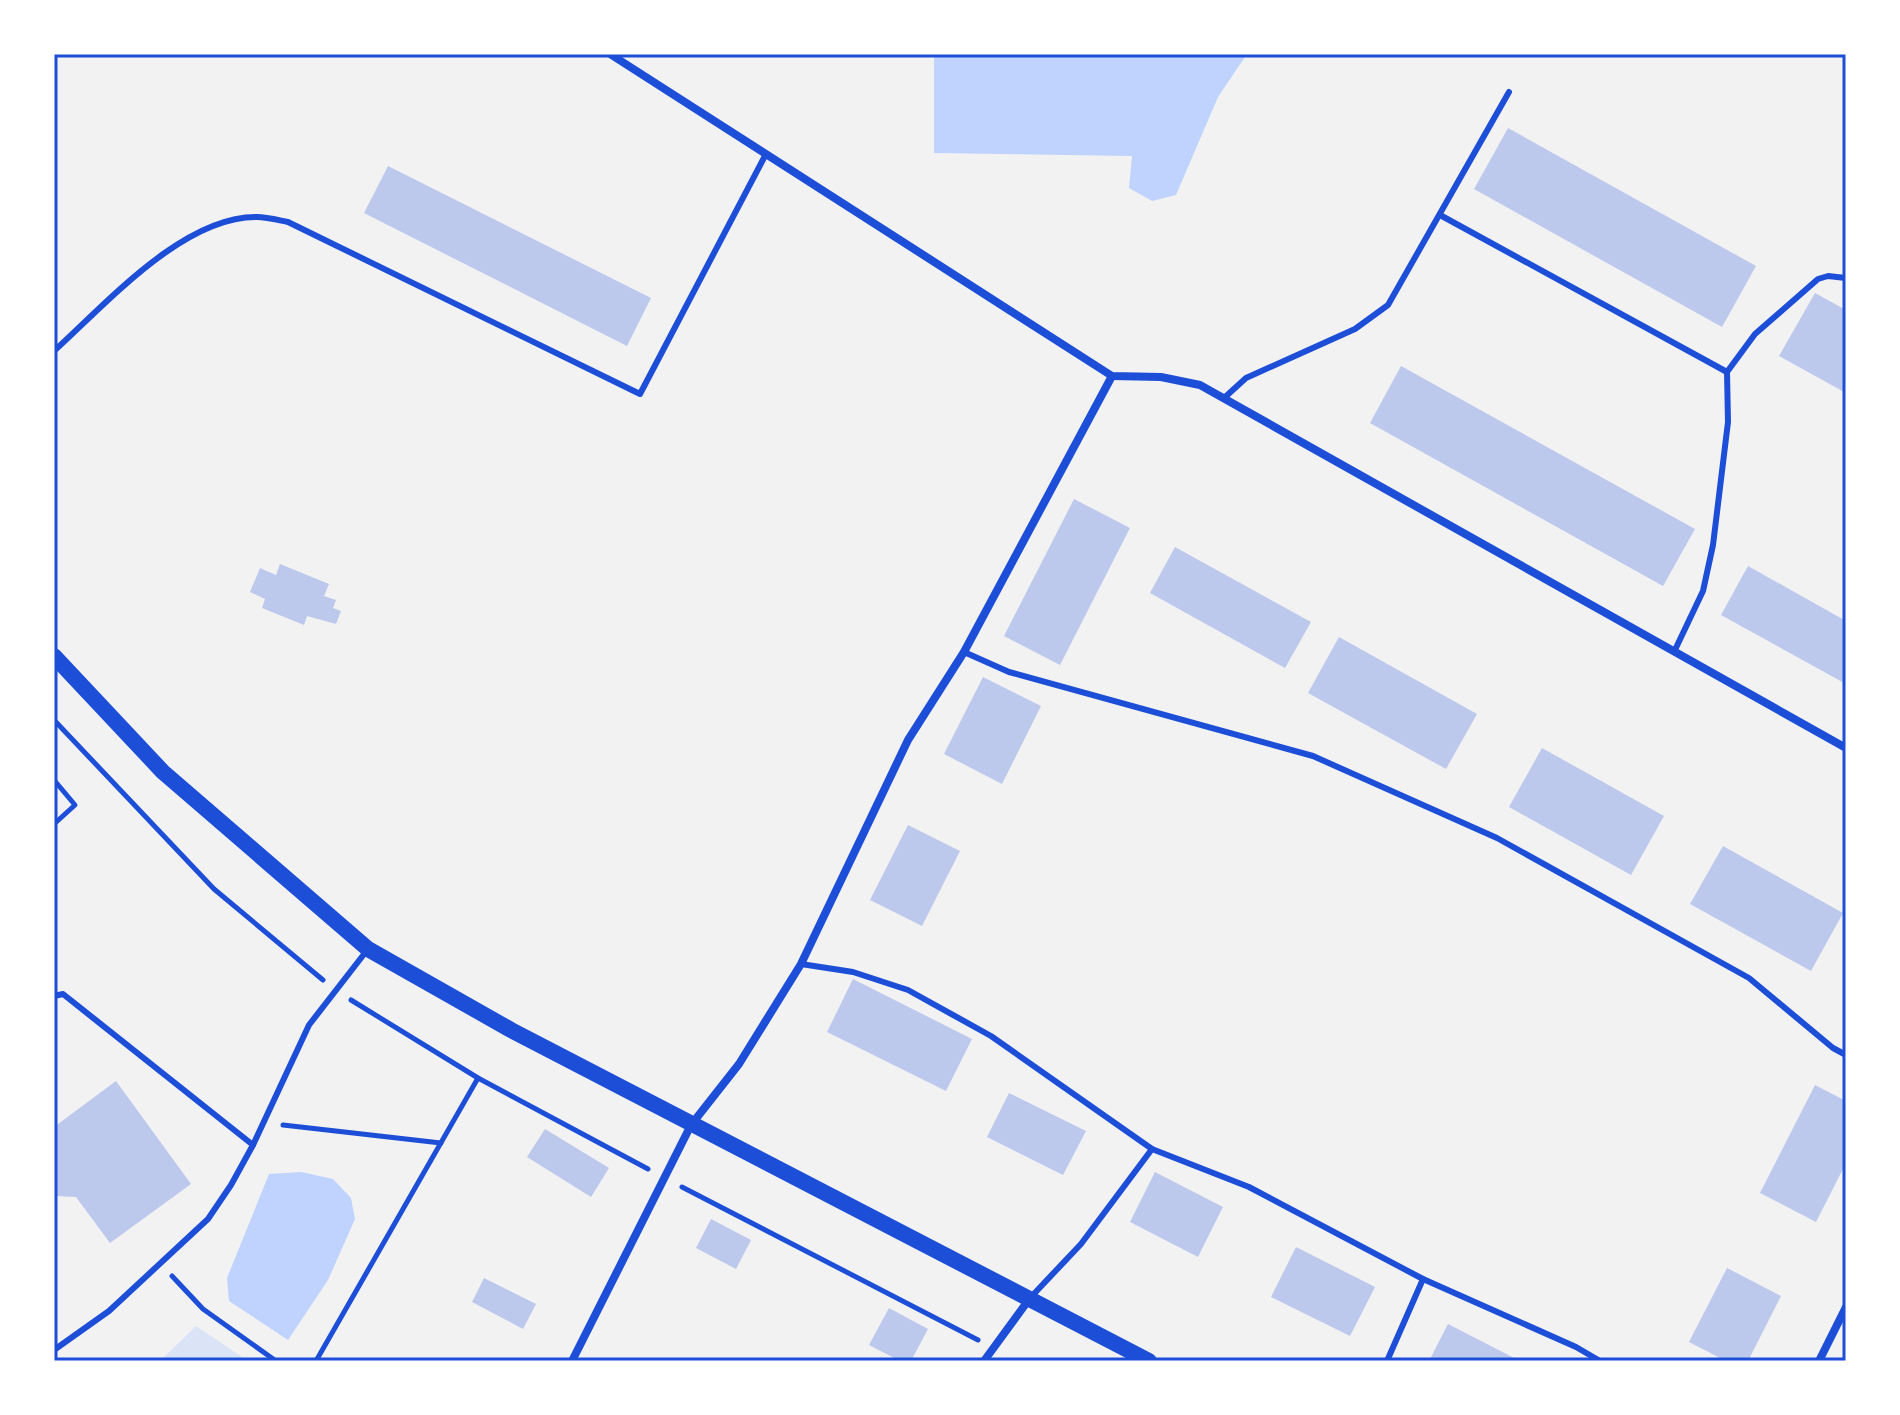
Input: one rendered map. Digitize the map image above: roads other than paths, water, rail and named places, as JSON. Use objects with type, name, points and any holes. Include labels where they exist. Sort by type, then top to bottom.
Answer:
[{"type":"main road","points":[[54,656],[163,772],[368,949],[511,1030],[691,1125],[1149,1361]]},
{"type":"street","points":[[610,54],[1112,376],[1161,377],[1200,385],[1846,748]]},
{"type":"street","points":[[572,1361],[691,1125],[739,1064],[801,964],[908,740],[964,652],[1112,376]]},
{"type":"street","points":[[984,1361],[1030,1298]]},
{"type":"street","points":[[1819,1361],[1846,1307]]},
{"type":"lane","points":[[1224,398],[1246,378],[1355,329],[1376,316],[1398,292],[1509,92]]},
{"type":"lane","points":[[54,351],[154,261],[186,238],[222,222],[256,217],[288,222],[640,394],[766,154]]},
{"type":"lane","points":[[1440,215],[1727,372]]},
{"type":"lane","points":[[1674,652],[1703,591],[1713,545],[1728,422],[1727,372],[1755,334],[1808,286],[1828,276],[1846,278]]},
{"type":"lane","points":[[964,652],[1009,672],[1313,756],[1497,838],[1749,978],[1833,1048],[1846,1055]]},
{"type":"lane","points":[[54,1350],[109,1311],[208,1219],[253,1145],[309,1025],[368,949]]},
{"type":"lane","points":[[801,964],[853,972],[908,990],[991,1036],[1152,1149],[1249,1187],[1423,1279],[1576,1347],[1600,1361]]},
{"type":"lane","points":[[54,996],[63,994],[253,1145]]},
{"type":"lane","points":[[1030,1298],[1081,1244],[1152,1149]]},
{"type":"lane","points":[[1387,1361],[1423,1279]]},
{"type":"water","points":[[934,54],[1247,54],[1218,97],[1176,195],[1152,201],[1129,188],[1132,156],[934,153]]},
{"type":"water","points":[[301,1172],[333,1179],[351,1198],[355,1219],[328,1280],[288,1340],[229,1301],[227,1278],[269,1174]]}]
